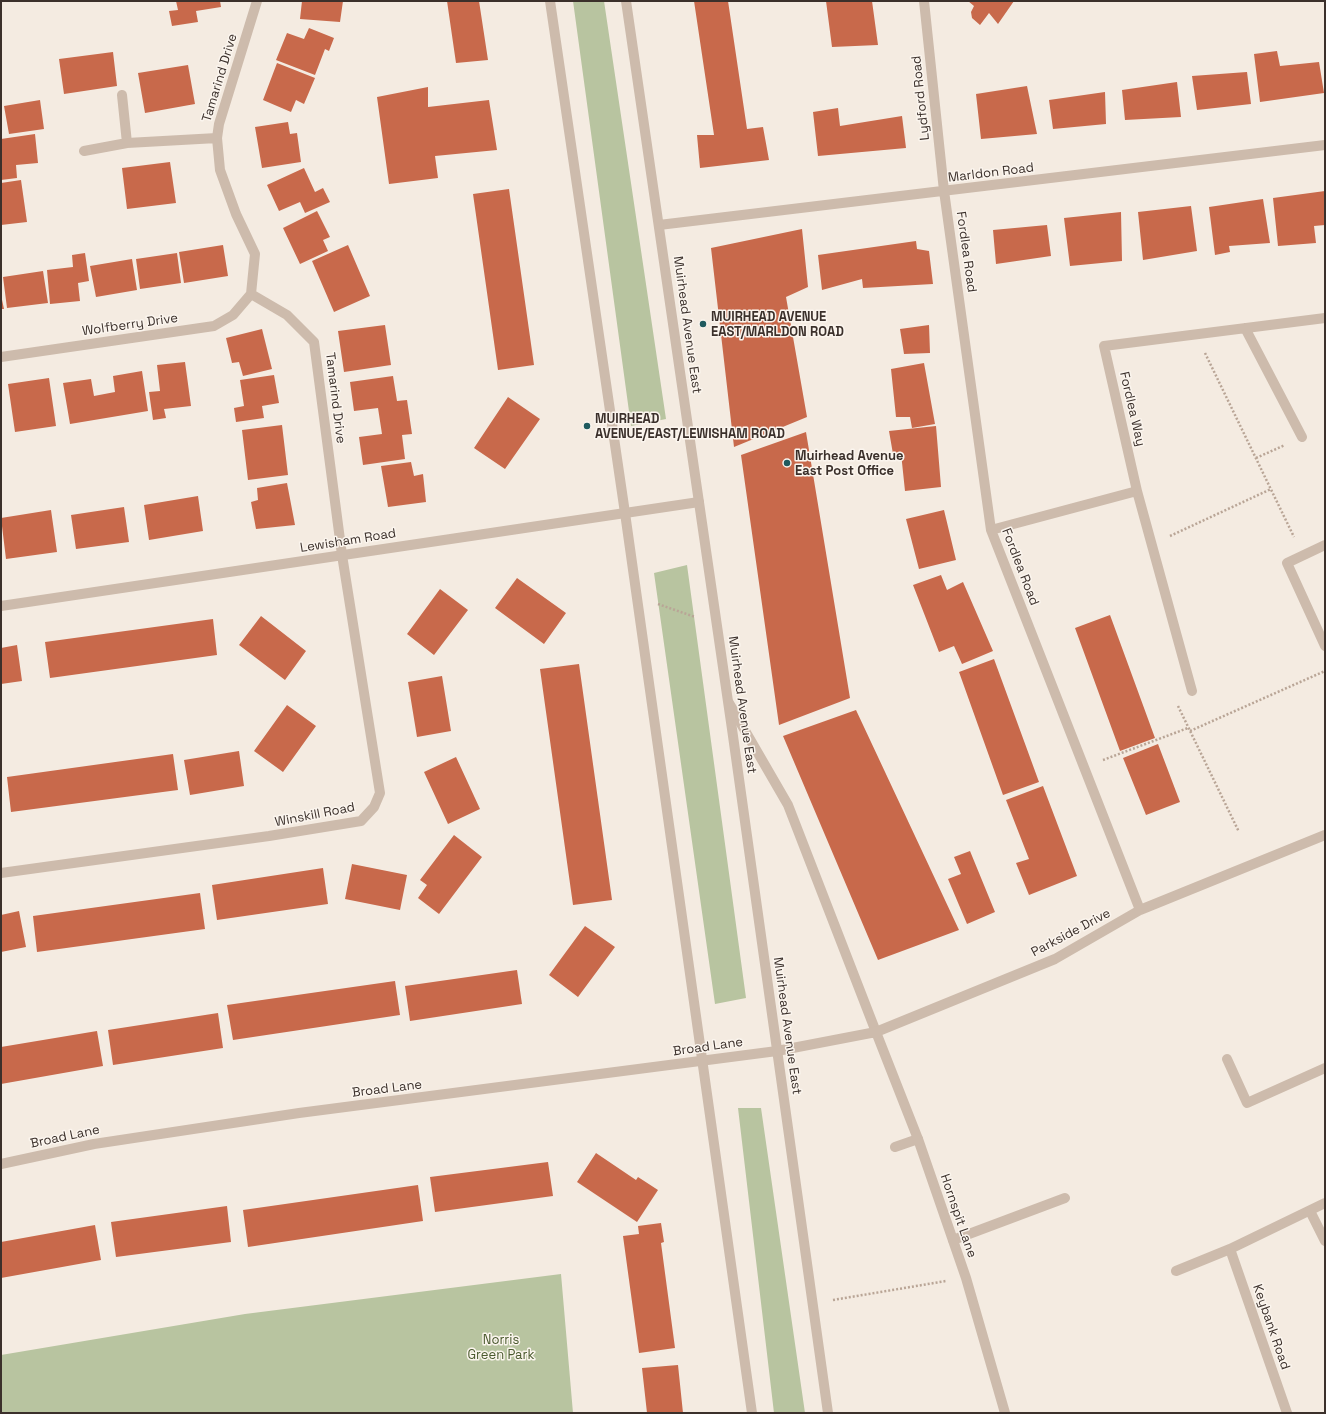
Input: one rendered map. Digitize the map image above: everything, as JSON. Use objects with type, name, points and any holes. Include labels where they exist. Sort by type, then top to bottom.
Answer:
[{"type":"street","name":"Tamarind Drive","points":[[257,1],[219,124],[217,138],[220,170],[236,214],[255,254],[251,294],[287,315],[314,342],[342,555]]},
{"type":"street","points":[[550,1],[625,512],[752,1413]]},
{"type":"street","name":"Muirhead Avenue East","points":[[626,1],[716,614],[814,1304],[828,1413]]},
{"type":"street","name":"Lydford Road","points":[[924,1],[944,191]]},
{"type":"street","points":[[122,96],[127,143]]},
{"type":"street","points":[[84,151],[127,143],[217,138]]},
{"type":"street","name":"Marldon Road","points":[[659,225],[1325,145]]},
{"type":"street","name":"Fordlea Road","points":[[944,191],[991,530],[1140,910]]},
{"type":"street","name":"Wolfberry Drive","points":[[1,357],[214,326],[233,315],[251,294]]},
{"type":"street","name":"Fordlea Way","points":[[1192,691],[1137,491],[1104,346],[1325,318]]},
{"type":"street","points":[[1245,328],[1302,437]]},
{"type":"street","points":[[991,530],[1137,491]]},
{"type":"street","name":"Lewisham Road","points":[[1,606],[699,502]]},
{"type":"street","points":[[1325,545],[1287,563],[1325,646]]},
{"type":"street","name":"Winskill Road","points":[[1,873],[269,836],[361,821],[374,807],[380,793],[342,555]]},
{"type":"street","name":"Hornspit Lane","points":[[728,703],[788,805],[918,1139],[966,1278],[1005,1413]]},
{"type":"street","name":"Parkside Drive","points":[[778,1051],[876,1032],[1055,959],[1140,910],[1325,835]]},
{"type":"street","name":"Broad Lane","points":[[1,1164],[94,1144],[299,1112],[778,1051]]},
{"type":"street","points":[[1227,1059],[1247,1103],[1325,1068]]},
{"type":"street","points":[[895,1146],[918,1139]]},
{"type":"street","points":[[953,1240],[1065,1198]]},
{"type":"street","points":[[1176,1271],[1230,1249],[1325,1203]]},
{"type":"street","points":[[1310,1211],[1325,1241]]},
{"type":"street","name":"Keybank Road","points":[[1230,1249],[1287,1413]]},
{"type":"path","points":[[1196,334],[1303,556]]},
{"type":"path","points":[[1256,458],[1302,437]]},
{"type":"path","points":[[1152,545],[1271,489]]},
{"type":"path","points":[[638,605],[656,603],[696,617],[716,614]]},
{"type":"path","points":[[1084,767],[1189,729],[1325,671]]},
{"type":"path","points":[[1192,691],[1178,707],[1239,832]]},
{"type":"path","points":[[814,1304],[966,1278]]},
{"type":"green space","points":[[573,1],[604,1],[666,419],[631,426]]},
{"type":"green space","points":[[687,565],[746,998],[715,1004],[654,573]]},
{"type":"green space","points":[[738,1108],[761,1108],[805,1413],[774,1413]]},
{"type":"green space","name":"Norris Green Park","points":[[561,1274],[573,1413],[1,1413],[1,1355],[245,1314]]},
{"type":"building","points":[[176,1],[220,1],[221,7],[196,11],[198,22],[172,26],[169,11],[178,10]]},
{"type":"building","points":[[302,1],[343,1],[340,22],[300,19]]},
{"type":"building","points":[[447,1],[479,1],[488,60],[456,63]]},
{"type":"building","points":[[694,1],[728,1],[747,129],[763,127],[769,160],[700,168],[697,135],[714,135]]},
{"type":"building","points":[[826,1],[872,1],[878,45],[832,47]]},
{"type":"building","points":[[968,1],[1014,1],[998,24],[989,13],[980,25],[972,18],[971,12],[974,6]]},
{"type":"building","points":[[309,28],[334,38],[329,51],[325,49],[315,75],[276,60],[287,33],[304,39]]},
{"type":"building","points":[[1277,51],[1280,66],[1319,62],[1324,93],[1260,102],[1254,54]]},
{"type":"building","points":[[113,52],[117,86],[64,94],[59,59]]},
{"type":"building","points":[[277,63],[315,78],[304,104],[296,100],[291,112],[263,100]]},
{"type":"building","points":[[188,65],[195,104],[145,113],[138,73]]},
{"type":"building","points":[[1247,72],[1251,104],[1197,110],[1192,76]]},
{"type":"building","points":[[1177,82],[1181,117],[1125,120],[1122,90]]},
{"type":"building","points":[[1027,86],[1037,134],[981,139],[976,94]]},
{"type":"building","points":[[428,87],[428,107],[489,100],[497,150],[435,156],[438,178],[389,184],[377,97]]},
{"type":"building","points":[[1105,92],[1106,124],[1053,129],[1049,100]]},
{"type":"building","points":[[40,100],[44,129],[9,134],[4,106]]},
{"type":"building","points":[[838,108],[840,126],[902,116],[906,148],[818,156],[813,112]]},
{"type":"building","points":[[288,122],[290,134],[297,133],[301,162],[262,168],[255,127]]},
{"type":"building","points":[[35,134],[38,163],[16,165],[17,178],[1,180],[1,139]]},
{"type":"building","points":[[170,162],[176,203],[127,209],[122,168]]},
{"type":"building","points":[[304,168],[315,192],[323,188],[330,202],[305,213],[300,202],[279,211],[267,185]]},
{"type":"building","points":[[21,180],[27,222],[1,225],[1,183]]},
{"type":"building","points":[[509,189],[534,365],[498,370],[473,194]]},
{"type":"building","points":[[1325,191],[1325,225],[1314,226],[1316,243],[1278,246],[1273,198]]},
{"type":"building","points":[[1263,199],[1270,243],[1229,246],[1230,252],[1215,255],[1209,207]]},
{"type":"building","points":[[1191,206],[1197,251],[1143,260],[1138,212]]},
{"type":"building","points":[[317,211],[330,237],[323,240],[328,251],[300,264],[283,228]]},
{"type":"building","points":[[1121,212],[1122,261],[1070,266],[1064,218]]},
{"type":"building","points":[[1047,225],[1051,256],[996,264],[993,230]]},
{"type":"building","points":[[802,229],[808,287],[786,297],[807,417],[734,447],[711,248]]},
{"type":"building","points":[[916,241],[917,249],[929,251],[933,284],[863,288],[862,279],[822,290],[818,255]]},
{"type":"building","points":[[223,245],[228,276],[184,283],[179,252]]},
{"type":"building","points":[[348,245],[370,296],[334,312],[312,261]]},
{"type":"building","points":[[85,253],[89,281],[78,283],[80,301],[50,304],[47,270],[73,267],[72,255]]},
{"type":"building","points":[[177,253],[181,283],[140,289],[136,259]]},
{"type":"building","points":[[132,259],[137,290],[96,297],[90,266]]},
{"type":"building","points":[[43,271],[48,303],[7,308],[3,277]]},
{"type":"building","points":[[1,295],[4,309],[1,309]]},
{"type":"building","points":[[385,325],[391,365],[344,372],[338,331]]},
{"type":"building","points":[[929,325],[930,353],[904,354],[900,329]]},
{"type":"building","points":[[262,329],[272,369],[243,376],[239,362],[232,363],[226,338]]},
{"type":"building","points":[[185,362],[191,406],[164,409],[166,418],[153,420],[149,392],[160,391],[157,365]]},
{"type":"building","points":[[924,363],[935,424],[912,428],[910,417],[896,417],[891,369]]},
{"type":"building","points":[[142,371],[148,411],[70,424],[63,383],[91,379],[94,396],[115,392],[113,376]]},
{"type":"building","points":[[274,375],[279,403],[262,406],[264,418],[236,422],[234,408],[244,406],[240,380]]},
{"type":"building","points":[[393,376],[397,401],[407,400],[412,434],[402,435],[405,459],[363,465],[359,437],[382,434],[378,408],[354,411],[350,382]]},
{"type":"building","points":[[49,378],[56,426],[15,432],[8,384]]},
{"type":"building","points":[[508,397],[540,419],[505,469],[474,448]]},
{"type":"building","points":[[282,425],[288,475],[248,480],[242,430]]},
{"type":"building","points":[[936,426],[941,487],[905,491],[901,453],[893,454],[889,431]]},
{"type":"building","points":[[806,432],[850,698],[779,725],[741,455]]},
{"type":"building","points":[[411,462],[414,476],[423,474],[426,502],[388,507],[381,466]]},
{"type":"building","points":[[287,483],[295,525],[256,529],[251,502],[258,500],[257,488]]},
{"type":"building","points":[[198,496],[203,531],[149,540],[144,505]]},
{"type":"building","points":[[124,507],[129,542],[76,549],[71,515]]},
{"type":"building","points":[[51,510],[57,552],[6,559],[1,518]]},
{"type":"building","points":[[944,510],[956,560],[919,569],[906,519]]},
{"type":"building","points":[[941,575],[947,590],[963,582],[993,651],[962,664],[954,646],[939,652],[913,585]]},
{"type":"building","points":[[517,578],[566,613],[544,644],[495,608]]},
{"type":"building","points":[[440,589],[468,610],[434,655],[407,634]]},
{"type":"building","points":[[1110,615],[1155,738],[1120,751],[1075,628]]},
{"type":"building","points":[[261,616],[306,651],[285,680],[239,645]]},
{"type":"building","points":[[213,619],[217,655],[50,678],[45,642]]},
{"type":"building","points":[[17,645],[22,681],[1,684],[1,648]]},
{"type":"building","points":[[994,659],[1039,782],[1003,795],[959,672]]},
{"type":"building","points":[[579,664],[612,900],[573,905],[540,669]]},
{"type":"building","points":[[442,676],[451,731],[417,737],[408,682]]},
{"type":"building","points":[[287,705],[316,726],[283,772],[254,751]]},
{"type":"building","points":[[856,710],[959,930],[878,960],[783,736]]},
{"type":"building","points":[[1158,744],[1180,802],[1146,815],[1123,758]]},
{"type":"building","points":[[239,751],[244,786],[190,795],[184,760]]},
{"type":"building","points":[[173,754],[178,790],[11,812],[7,777]]},
{"type":"building","points":[[456,757],[480,809],[448,824],[424,772]]},
{"type":"building","points":[[1043,786],[1077,876],[1029,895],[1016,863],[1029,859],[1006,800]]},
{"type":"building","points":[[454,835],[482,857],[439,914],[418,898],[427,885],[420,880]]},
{"type":"building","points":[[970,851],[995,912],[967,924],[948,879],[961,874],[954,857]]},
{"type":"building","points":[[352,864],[407,875],[400,910],[345,899]]},
{"type":"building","points":[[323,868],[328,904],[217,920],[212,885]]},
{"type":"building","points":[[200,893],[205,929],[37,952],[33,916]]},
{"type":"building","points":[[19,911],[26,947],[1,952],[1,915]]},
{"type":"building","points":[[585,926],[615,947],[578,997],[549,975]]},
{"type":"building","points":[[517,970],[522,1004],[410,1021],[405,986]]},
{"type":"building","points":[[395,981],[400,1015],[233,1040],[227,1005]]},
{"type":"building","points":[[218,1013],[223,1048],[113,1065],[108,1030]]},
{"type":"building","points":[[97,1031],[103,1066],[1,1084],[1,1047]]},
{"type":"building","points":[[596,1153],[636,1180],[638,1177],[658,1190],[637,1222],[577,1182]]},
{"type":"building","points":[[548,1162],[553,1196],[435,1212],[430,1177]]},
{"type":"building","points":[[418,1185],[423,1221],[248,1247],[243,1210]]},
{"type":"building","points":[[227,1206],[231,1242],[116,1257],[111,1222]]},
{"type":"building","points":[[661,1223],[664,1242],[661,1243],[675,1348],[639,1353],[623,1236],[639,1234],[638,1226]]},
{"type":"building","points":[[95,1225],[101,1260],[1,1278],[1,1242]]},
{"type":"building","points":[[678,1365],[683,1413],[647,1413],[642,1368]]},
{"type":"place","name":"MUIRHEAD AVENUE EAST/MARLDON ROAD","points":[[703,324]]},
{"type":"place","name":"MUIRHEAD AVENUE/EAST/LEWISHAM ROAD","points":[[587,426]]},
{"type":"place","name":"Muirhead Avenue East Post Office","points":[[787,463]]}]
